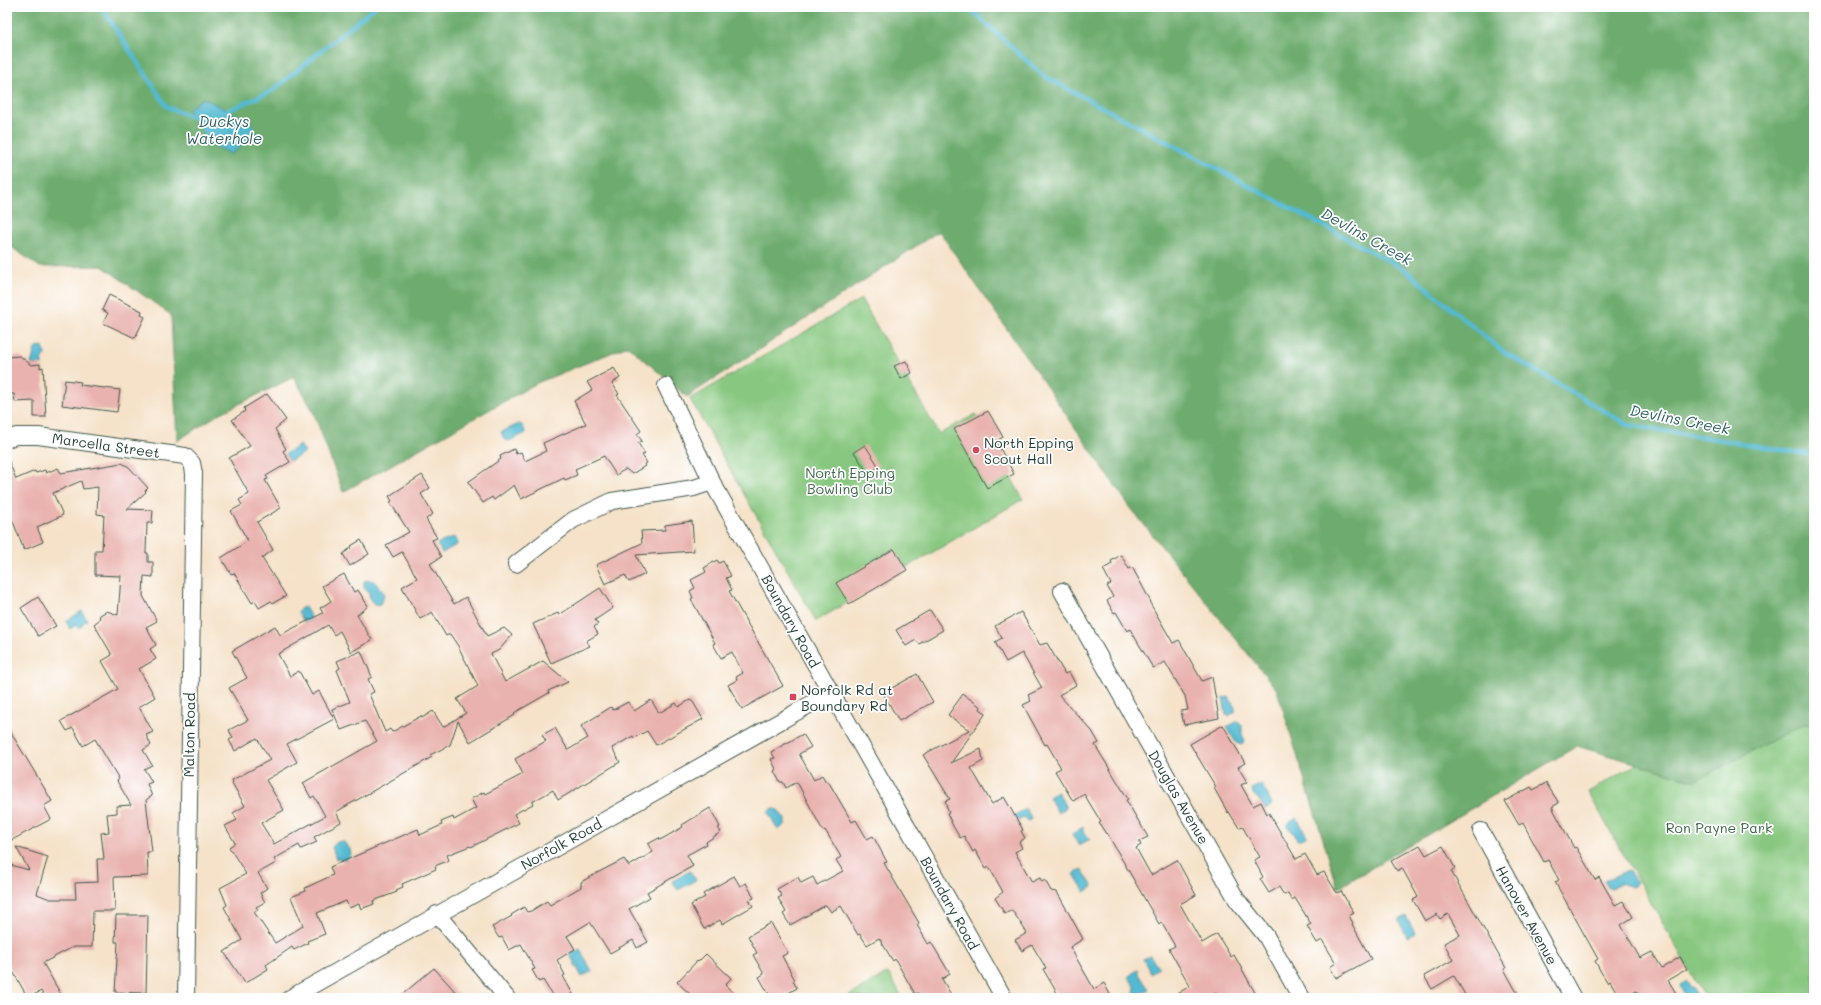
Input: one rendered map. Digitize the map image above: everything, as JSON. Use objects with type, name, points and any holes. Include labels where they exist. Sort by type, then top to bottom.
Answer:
[{"type":"street","name":"Boundary Road","points":[[666,386],[712,482],[1004,998]]},
{"type":"street","name":"Marcella Street","points":[[7,439],[16,436],[38,436],[184,456],[192,463],[194,473]]},
{"type":"street","name":"Malton Road","points":[[186,998],[194,473]]},
{"type":"street","points":[[516,564],[573,520],[612,501],[694,488],[712,482]]},
{"type":"street","name":"Douglas Avenue","points":[[1062,591],[1237,900],[1266,936],[1301,998]]},
{"type":"street","name":"Norfolk Road","points":[[290,998],[832,692]]},
{"type":"street","name":"Hanover Avenue","points":[[1481,831],[1573,998]]},
{"type":"street","points":[[437,914],[507,998]]},
{"type":"green space","points":[[7,7],[1814,7],[1814,725],[1803,724],[1695,781],[1577,746],[1338,888],[1277,690],[1130,507],[939,231],[687,397],[628,346],[537,383],[343,492],[313,411],[294,377],[219,414],[177,441],[171,315],[102,266],[40,267],[7,244]]},
{"type":"green space","name":"North Epping Bowling Club","points":[[861,299],[939,434],[976,414],[1023,499],[816,621],[690,399]]},
{"type":"green space","name":"Ron Payne Park","points":[[1814,663],[1814,998],[1705,998],[1588,792]]},
{"type":"green space","points":[[888,973],[901,995],[896,998],[845,998]]},
{"type":"water","name":"Duckys Waterhole","points":[[203,98],[251,122],[257,134],[231,154],[211,144],[188,110]]},
{"type":"water","points":[[41,346],[43,347],[45,355],[42,360],[42,365],[31,364],[35,349]]},
{"type":"water","points":[[519,424],[522,425],[526,433],[509,441],[505,440],[501,432]]},
{"type":"water","points":[[300,445],[305,452],[290,461],[285,454]]},
{"type":"water","points":[[454,537],[458,544],[442,553],[437,544]]},
{"type":"water","points":[[364,581],[374,581],[384,593],[380,604],[374,605],[370,599],[369,593],[364,588]]},
{"type":"water","points":[[305,607],[313,621],[305,623],[298,612],[301,608]]},
{"type":"water","points":[[82,611],[87,620],[78,628],[76,625],[70,629],[66,621]]},
{"type":"water","points":[[1229,697],[1235,708],[1235,712],[1228,716],[1226,715],[1223,698]]},
{"type":"water","points":[[1238,721],[1242,725],[1242,734],[1245,742],[1242,745],[1236,743],[1227,727]]},
{"type":"water","points":[[1261,784],[1272,805],[1265,809],[1253,794],[1252,789]]},
{"type":"water","points":[[1058,792],[1066,808],[1058,813],[1049,797]]},
{"type":"water","points":[[773,808],[778,810],[785,819],[785,825],[778,830],[768,812]]},
{"type":"water","points":[[1026,809],[1032,819],[1028,821],[1025,817],[1010,825],[1007,819]]},
{"type":"water","points":[[1297,818],[1307,836],[1299,841],[1287,824]]},
{"type":"water","points":[[1083,827],[1083,832],[1090,839],[1079,845],[1072,834]]},
{"type":"water","points":[[343,841],[350,849],[351,855],[346,860],[336,859],[332,847],[337,842]]},
{"type":"water","points":[[1082,869],[1093,887],[1085,892],[1074,874]]},
{"type":"water","points":[[1628,870],[1637,882],[1633,887],[1620,883],[1609,889],[1604,881]]},
{"type":"water","points":[[690,871],[696,880],[678,890],[672,881]]},
{"type":"water","points":[[1406,916],[1415,933],[1407,937],[1398,920]]},
{"type":"water","points":[[580,949],[592,971],[582,977],[570,955]]},
{"type":"water","points":[[1150,955],[1159,967],[1151,974],[1143,959]]},
{"type":"water","points":[[1138,969],[1138,974],[1149,989],[1138,995],[1134,993],[1135,986],[1128,977]]},
{"type":"water","points":[[1687,981],[1691,988],[1693,987],[1697,998],[1686,998],[1680,985]]},
{"type":"building","points":[[109,295],[142,311],[141,315],[145,317],[135,338],[103,323],[108,313],[102,310]]},
{"type":"building","points":[[20,356],[31,365],[40,364],[40,368],[43,367],[46,417],[34,417],[34,401],[15,402],[14,394],[8,394],[7,357]]},
{"type":"building","points":[[906,361],[912,373],[901,379],[894,366]]},
{"type":"building","points":[[614,368],[620,378],[612,383],[619,394],[617,395],[641,431],[637,434],[642,441],[638,443],[645,454],[642,455],[647,463],[644,464],[645,466],[632,474],[626,469],[616,475],[604,456],[575,469],[577,475],[565,480],[564,478],[521,499],[514,485],[494,500],[492,497],[483,503],[468,482],[501,459],[500,456],[514,449],[516,454],[521,452],[525,461],[546,451],[543,443],[586,424],[574,401],[592,390],[587,382]]},
{"type":"building","points":[[65,380],[81,382],[80,385],[120,390],[117,412],[62,405]]},
{"type":"building","points":[[267,394],[286,420],[275,429],[286,449],[283,451],[290,462],[266,476],[268,479],[265,480],[281,508],[257,522],[273,550],[262,558],[286,596],[273,603],[271,601],[259,608],[255,601],[252,603],[234,573],[231,574],[221,558],[248,541],[231,511],[242,505],[239,500],[249,494],[229,458],[250,446],[232,420],[245,411],[244,408]]},
{"type":"building","name":"North Epping Scout Hall","points":[[988,411],[1003,437],[996,441],[1014,474],[987,488],[954,429]]},
{"type":"building","points":[[865,445],[879,467],[868,473],[854,452]]},
{"type":"building","points":[[7,457],[16,479],[35,471],[36,473],[45,470],[46,473],[58,468],[61,473],[122,463],[129,467],[148,488],[145,491],[146,492],[127,509],[153,510],[152,523],[147,523],[146,553],[148,553],[148,562],[153,562],[153,577],[144,576],[143,596],[157,621],[146,627],[156,645],[150,649],[156,659],[139,669],[155,697],[139,707],[153,732],[146,735],[151,745],[143,750],[152,765],[144,769],[152,782],[147,784],[152,796],[146,800],[152,852],[147,852],[148,876],[114,877],[115,911],[93,911],[92,947],[73,947],[43,963],[63,998],[45,998],[41,991],[28,998],[7,961],[7,864],[29,870],[16,847],[48,857],[37,894],[50,899],[76,899],[75,883],[98,882],[97,859],[104,859],[101,833],[109,832],[107,814],[117,813],[117,806],[131,805],[117,781],[119,779],[95,739],[83,746],[73,728],[67,731],[61,721],[118,689],[102,661],[112,655],[94,624],[99,620],[100,615],[107,611],[118,615],[121,576],[95,575],[95,550],[102,550],[104,515],[97,514],[98,487],[83,489],[81,481],[53,493],[63,515],[37,527],[43,542],[24,550],[7,506]]},
{"type":"building","points":[[422,475],[430,488],[421,494],[433,514],[426,519],[437,538],[432,540],[441,557],[430,564],[454,604],[466,597],[487,636],[504,628],[512,635],[499,650],[491,654],[505,682],[543,661],[568,682],[548,691],[549,693],[514,713],[515,715],[470,742],[458,721],[450,745],[430,755],[432,757],[336,812],[341,822],[314,837],[317,842],[301,849],[299,845],[274,859],[276,863],[258,873],[267,888],[260,893],[265,902],[256,907],[258,910],[254,912],[275,943],[303,926],[291,897],[306,891],[305,888],[333,875],[330,867],[418,829],[420,835],[442,825],[441,822],[453,817],[454,820],[476,808],[471,799],[484,792],[485,794],[523,774],[515,759],[546,741],[542,735],[555,728],[568,750],[588,738],[581,726],[611,707],[613,710],[628,702],[634,711],[651,700],[659,713],[676,703],[678,707],[690,700],[693,702],[703,719],[656,745],[647,731],[634,738],[633,736],[612,748],[620,762],[558,800],[553,790],[532,802],[533,804],[514,814],[519,823],[471,847],[470,846],[447,855],[449,860],[435,866],[436,869],[402,884],[403,887],[396,890],[397,892],[373,901],[374,904],[361,909],[359,904],[349,908],[346,901],[317,913],[325,934],[307,941],[308,943],[294,950],[292,947],[266,965],[268,969],[245,983],[224,952],[242,940],[224,907],[227,905],[220,888],[246,874],[229,847],[235,843],[225,826],[237,820],[233,813],[245,806],[232,783],[232,780],[270,760],[257,738],[235,751],[229,740],[233,738],[229,730],[248,720],[229,688],[247,678],[232,651],[275,626],[280,635],[323,613],[320,608],[331,601],[322,586],[344,574],[354,592],[358,590],[368,606],[357,615],[372,640],[351,652],[340,631],[334,635],[328,625],[278,654],[290,676],[299,671],[312,695],[319,691],[334,719],[287,744],[297,762],[266,780],[284,810],[261,823],[274,844],[325,816],[314,796],[311,798],[303,783],[377,741],[365,721],[341,730],[332,709],[350,702],[337,670],[340,668],[337,661],[361,651],[372,677],[368,679],[374,692],[369,694],[385,732],[390,729],[392,732],[421,716],[422,718],[433,711],[443,727],[466,713],[457,699],[478,686],[458,646],[450,634],[446,636],[432,612],[420,619],[402,587],[417,578],[402,552],[393,557],[386,545],[409,532],[390,502],[392,501],[389,496]]},
{"type":"building","points":[[692,521],[694,551],[636,555],[645,574],[629,582],[625,575],[605,584],[596,565],[642,543],[641,531],[665,530],[665,525]]},
{"type":"building","points":[[361,540],[369,554],[350,566],[343,554],[352,547],[351,546]]},
{"type":"building","points":[[894,549],[907,570],[849,604],[836,583]]},
{"type":"building","points":[[1121,555],[1129,569],[1132,567],[1151,602],[1150,603],[1173,643],[1179,640],[1202,681],[1212,677],[1219,718],[1184,725],[1181,711],[1188,710],[1185,696],[1165,662],[1153,668],[1130,629],[1127,631],[1116,612],[1114,613],[1107,601],[1113,597],[1107,586],[1111,584],[1103,569],[1112,564],[1111,561]]},
{"type":"building","points":[[717,560],[719,563],[723,561],[731,576],[726,578],[732,590],[729,591],[783,686],[742,709],[728,685],[737,680],[736,677],[743,673],[732,652],[721,658],[713,644],[715,643],[691,599],[693,598],[690,591],[695,588],[691,580],[706,572],[704,568]]},
{"type":"building","points":[[600,588],[613,608],[595,620],[598,624],[594,627],[598,634],[586,641],[590,646],[551,663],[533,624],[558,613],[559,615]]},
{"type":"building","points":[[38,597],[56,626],[38,636],[21,608]]},
{"type":"building","points":[[930,610],[943,630],[919,644],[916,640],[906,646],[896,630]]},
{"type":"building","points":[[1021,612],[1040,645],[1047,643],[1065,674],[1069,672],[1076,685],[1059,695],[1092,731],[1099,743],[1095,745],[1128,799],[1126,800],[1148,837],[1139,841],[1141,845],[1136,848],[1151,875],[1177,860],[1196,895],[1180,904],[1202,943],[1217,934],[1231,957],[1234,955],[1258,998],[1229,998],[1226,993],[1218,997],[1216,993],[1208,998],[1170,998],[1190,986],[1169,949],[1175,946],[1161,922],[1159,924],[1107,833],[1106,834],[1099,823],[1101,822],[1084,794],[1073,801],[1055,771],[1061,768],[1047,744],[1045,745],[1023,705],[1031,701],[1028,695],[1042,688],[1022,653],[1006,662],[995,642],[1002,638],[995,626]]},
{"type":"building","points":[[917,674],[933,702],[899,721],[883,693]]},
{"type":"building","points":[[963,694],[981,707],[980,709],[986,713],[951,763],[981,749],[983,761],[971,768],[992,804],[1004,797],[1023,830],[1021,831],[1025,838],[1019,842],[1022,848],[1015,852],[1032,882],[1040,878],[1042,882],[1045,880],[1051,891],[1057,892],[1083,939],[1070,947],[1094,989],[1104,983],[1112,998],[1060,998],[1043,969],[1046,968],[1032,945],[1022,951],[1015,940],[1027,933],[1012,910],[1005,914],[995,898],[1003,892],[989,867],[986,869],[975,850],[973,852],[964,836],[960,838],[953,826],[947,813],[949,812],[945,801],[950,799],[923,755],[969,730],[948,715]]},
{"type":"building","points":[[1223,725],[1245,763],[1238,767],[1247,782],[1241,785],[1253,806],[1261,802],[1296,859],[1305,854],[1317,875],[1324,872],[1337,893],[1341,891],[1354,913],[1349,916],[1371,959],[1336,978],[1330,967],[1336,963],[1322,940],[1317,943],[1307,926],[1311,924],[1295,898],[1292,900],[1288,893],[1284,895],[1279,887],[1269,893],[1260,879],[1263,877],[1254,860],[1260,857],[1242,826],[1239,828],[1229,812],[1228,813],[1214,788],[1216,787],[1190,744]]},
{"type":"building","points":[[7,726],[52,801],[44,806],[51,819],[12,840],[7,831]]},
{"type":"building","points":[[803,734],[811,747],[799,754],[814,780],[822,775],[826,782],[828,781],[852,822],[856,820],[867,839],[873,836],[887,862],[884,863],[919,923],[917,925],[928,944],[931,942],[950,974],[942,979],[953,998],[921,998],[918,993],[915,994],[895,959],[893,961],[879,938],[867,945],[860,934],[858,935],[841,906],[831,912],[826,905],[790,925],[783,914],[786,912],[778,898],[782,896],[777,889],[798,877],[801,883],[813,877],[817,885],[843,871],[836,860],[841,857],[825,830],[823,831],[797,782],[786,788],[783,782],[780,782],[774,771],[776,769],[771,759],[775,758],[771,752]]},
{"type":"building","points":[[1546,783],[1559,803],[1552,807],[1574,848],[1576,847],[1595,880],[1599,877],[1615,905],[1623,901],[1633,917],[1621,925],[1640,958],[1652,952],[1662,968],[1680,957],[1687,969],[1668,980],[1679,998],[1642,998],[1637,991],[1624,998],[1620,998],[1610,981],[1608,983],[1601,972],[1595,961],[1598,959],[1555,882],[1559,880],[1548,860],[1544,862],[1523,823],[1519,825],[1505,801],[1531,787],[1533,790]]},
{"type":"building","points":[[710,808],[721,832],[706,842],[707,844],[687,855],[693,866],[647,892],[650,897],[629,909],[648,942],[637,948],[633,940],[610,953],[590,922],[567,936],[575,949],[557,960],[565,975],[563,976],[575,998],[554,998],[543,980],[539,982],[532,970],[535,969],[521,944],[509,950],[502,937],[499,938],[492,927],[512,916],[511,915],[524,907],[527,912],[547,901],[550,905],[581,887],[581,882],[624,859],[629,866],[653,852],[648,844],[659,838],[660,840],[683,827],[682,825]]},
{"type":"building","points":[[1420,845],[1426,855],[1443,846],[1455,868],[1451,871],[1506,968],[1504,969],[1520,998],[1467,998],[1454,976],[1432,989],[1424,976],[1453,960],[1444,943],[1460,935],[1448,914],[1440,919],[1437,914],[1425,921],[1413,900],[1418,897],[1402,868],[1397,871],[1391,861]]},
{"type":"building","points":[[734,876],[740,886],[746,883],[754,898],[749,900],[753,906],[722,924],[720,920],[704,929],[691,905],[705,897],[703,894]]},
{"type":"building","points":[[116,915],[148,915],[146,993],[115,992],[118,942],[115,942]]},
{"type":"building","points":[[771,923],[788,953],[782,956],[795,980],[793,981],[797,988],[780,998],[771,998],[759,977],[764,974],[753,955],[757,953],[748,936]]},
{"type":"building","points":[[706,954],[731,978],[725,985],[739,998],[694,998],[677,982],[697,961],[698,962]]},
{"type":"building","points":[[434,968],[461,998],[398,998]]},
{"type":"waterway","name":"Devlins Creek","points":[[101,7],[167,107],[197,119]]},
{"type":"waterway","name":"Devlins Creek","points":[[222,113],[272,91],[375,7]]},
{"type":"waterway","name":"Devlins Creek","points":[[968,7],[1042,75],[1404,269],[1502,351],[1628,425],[1814,455]]},
{"type":"place","name":"North Epping Scout Hall","points":[[976,450]]},
{"type":"place","name":"Norfolk Rd at Boundary Rd","points":[[793,697]]}]
